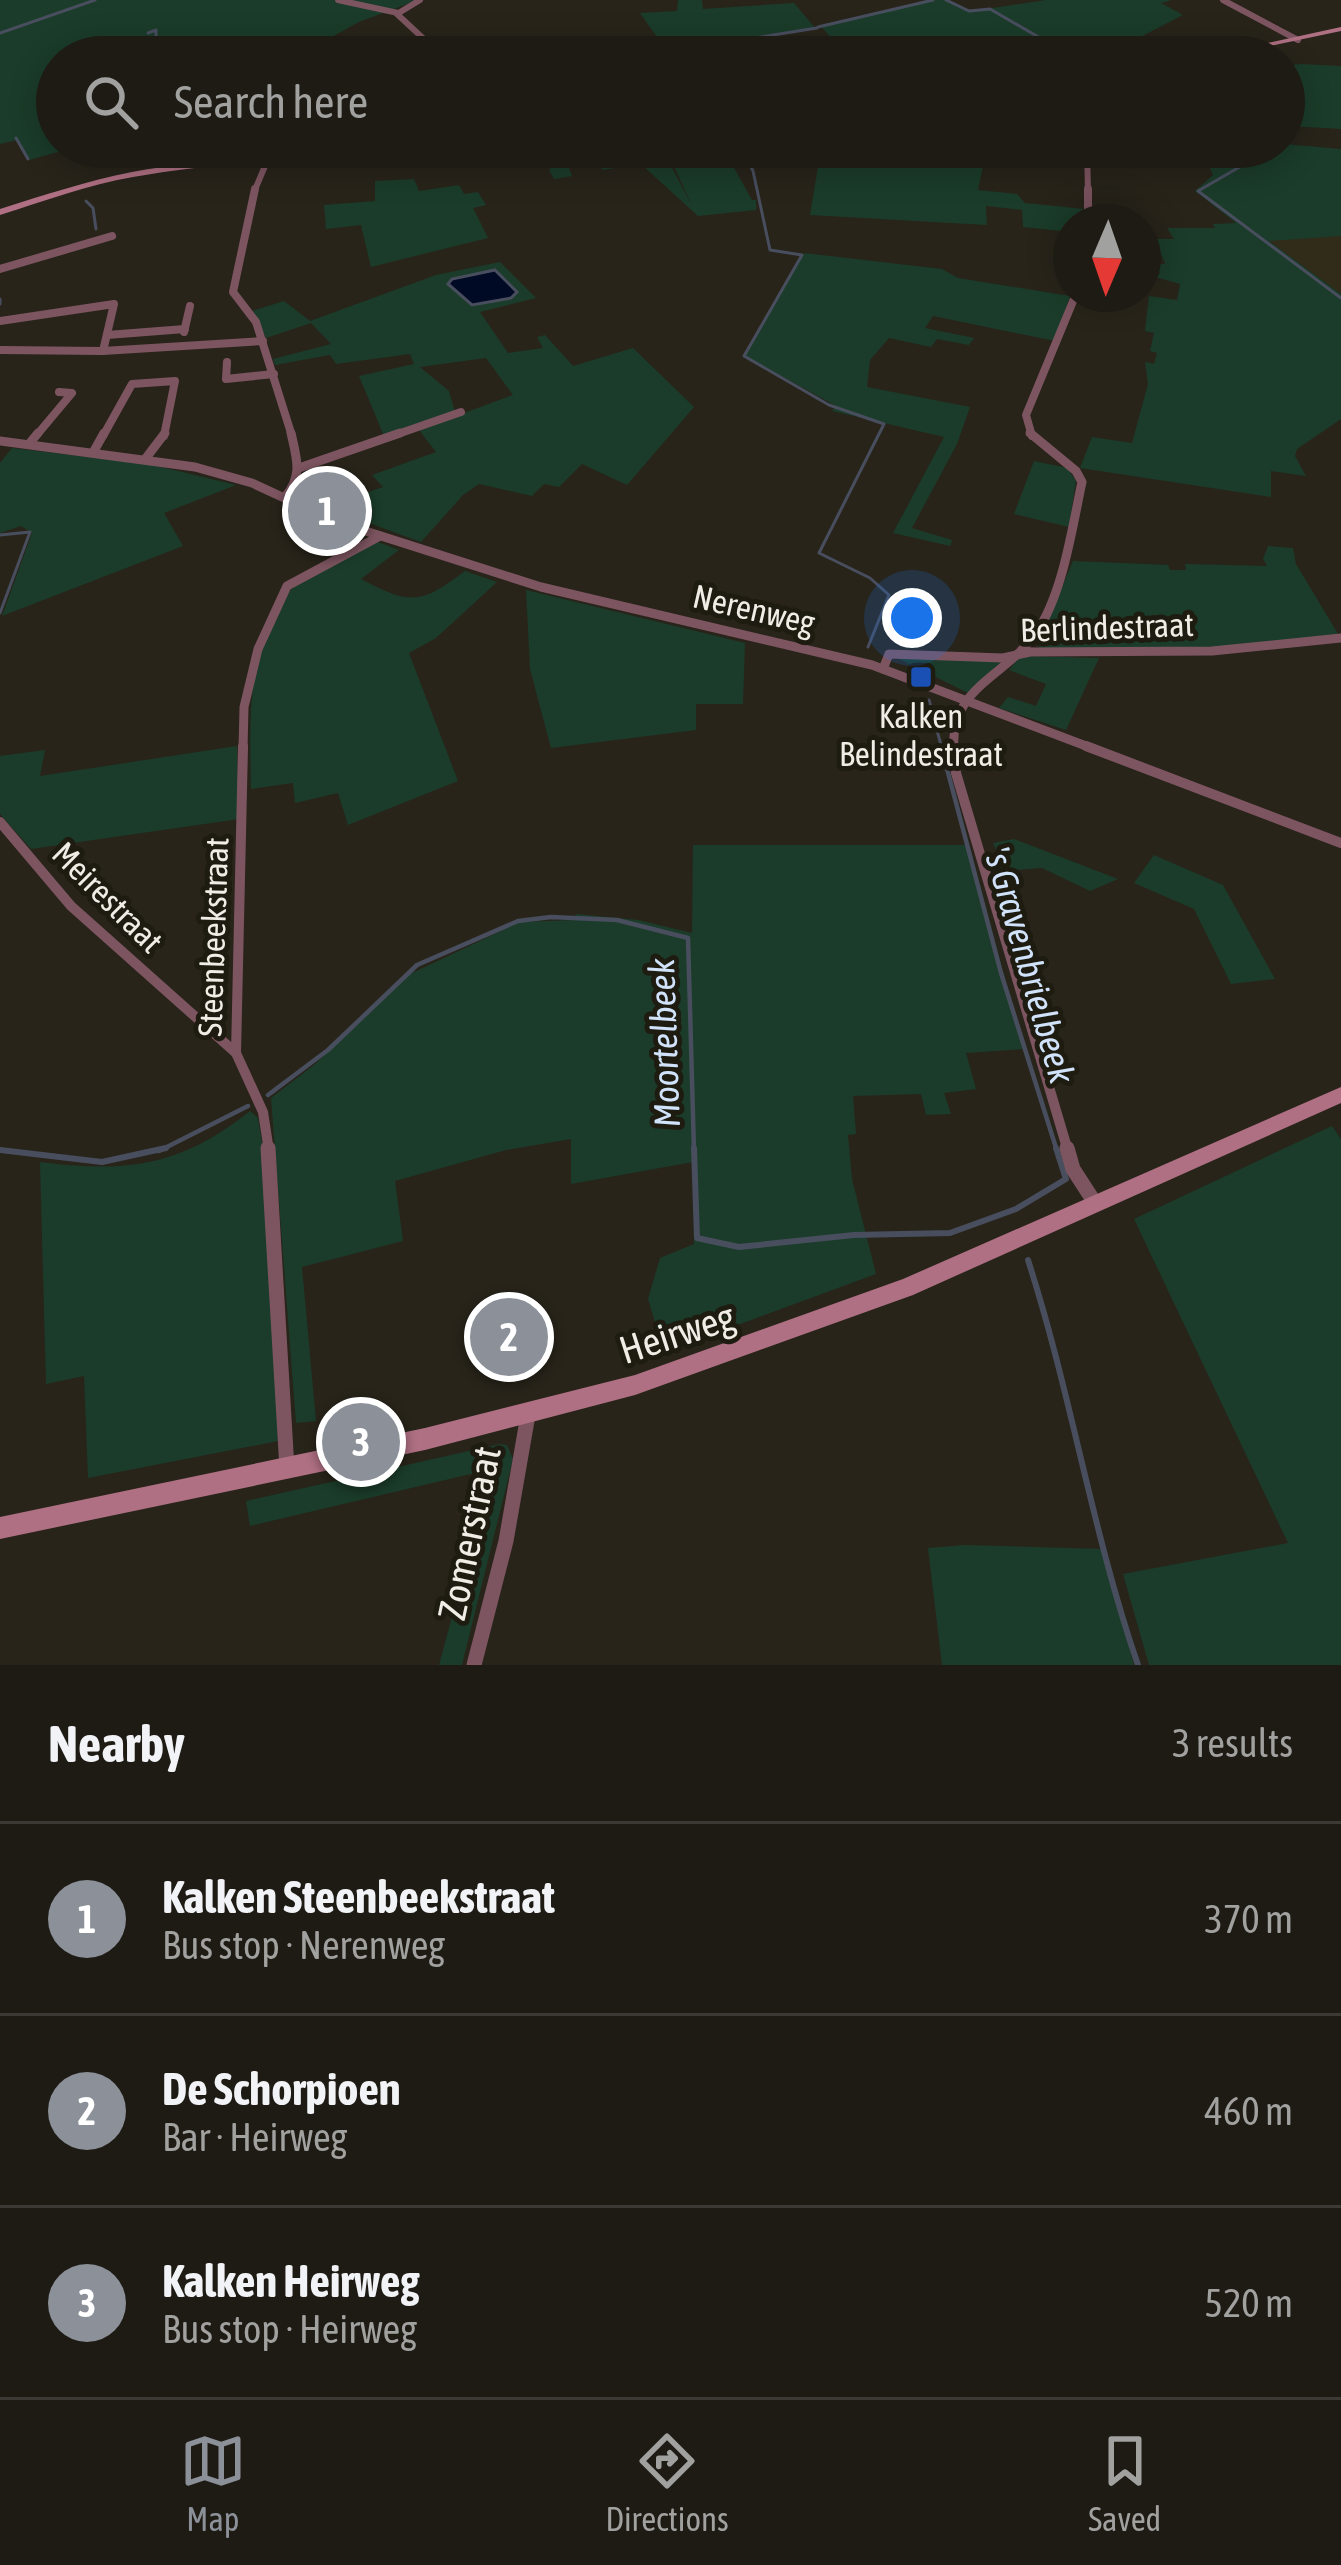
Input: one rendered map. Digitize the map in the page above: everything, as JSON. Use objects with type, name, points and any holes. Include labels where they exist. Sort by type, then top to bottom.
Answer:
[{"type":"main road","points":[[1305,38],[1341,29]]},
{"type":"main road","points":[[0,212],[83,184],[174,168]]},
{"type":"main road","name":"Heirweg","points":[[0,1528],[528,1415],[635,1385],[811,1326],[1341,1095]]},
{"type":"street","points":[[338,0],[398,13],[421,36]]},
{"type":"street","points":[[398,13],[420,0]]},
{"type":"street","points":[[1223,0],[1290,36]]},
{"type":"street","points":[[264,168],[244,231],[232,292],[256,322],[263,340],[299,468],[296,484],[285,497]]},
{"type":"street","points":[[1087,168],[1088,204]]},
{"type":"street","points":[[0,269],[112,236]]},
{"type":"street","points":[[0,321],[113,304],[103,351]]},
{"type":"street","points":[[181,346],[190,306]]},
{"type":"street","points":[[1069,312],[1026,415],[1033,438],[1076,471],[1082,498],[1054,597],[1036,633],[967,700],[952,724],[956,773],[1073,1169],[1096,1203]]},
{"type":"street","points":[[107,335],[184,329]]},
{"type":"street","points":[[0,350],[103,351],[263,340]]},
{"type":"street","points":[[227,362],[226,379],[274,374]]},
{"type":"street","points":[[146,458],[164,437],[177,370]]},
{"type":"street","points":[[94,451],[132,384],[175,381]]},
{"type":"street","points":[[59,392],[87,395]]},
{"type":"street","points":[[29,444],[72,393]]},
{"type":"street","points":[[299,468],[461,412]]},
{"type":"street","name":"Nerenweg","points":[[0,441],[146,458],[233,477],[380,536],[541,587],[884,669],[1341,843]]},
{"type":"street","name":"Steenbeekstraat","points":[[287,1469],[271,1168],[263,1112],[236,1054],[246,691],[257,649],[287,586],[380,536]]},
{"type":"street","name":"Berlindestraat","points":[[884,669],[889,655],[1003,658],[1212,651],[1341,638]]},
{"type":"street","name":"Meirestraat","points":[[0,822],[71,906],[236,1054]]},
{"type":"street","name":"Zomerstraat","points":[[474,1665],[506,1541],[528,1415]]},
{"type":"shaded area","points":[[1341,236],[1341,294],[1267,240]]},
{"type":"green space","points":[[0,0],[418,0],[334,36],[36,36],[36,158],[29,160],[17,140],[0,144]]},
{"type":"green space","points":[[678,0],[702,0],[703,9],[794,3],[815,28],[761,36],[656,36],[640,13],[677,11]]},
{"type":"green space","points":[[935,0],[949,0],[972,11],[1046,0],[1172,0],[1161,3],[1183,15],[1142,36],[830,36],[820,25]]},
{"type":"green space","points":[[1305,64],[1341,66],[1341,129],[1305,127]]},
{"type":"green space","points":[[1305,146],[1341,149],[1341,236],[1269,241],[1341,294],[1341,419],[1297,449],[1295,456],[1306,476],[1271,471],[1271,497],[1080,468],[1092,437],[1132,443],[1148,384],[1145,362],[1154,364],[1157,353],[1150,351],[1154,333],[1145,331],[1147,312],[1161,312],[1161,298],[1177,300],[1180,284],[1161,279],[1161,264],[1165,264],[1161,239],[1174,239],[1167,228],[1236,223],[1195,191],[1213,175],[1210,168],[1305,168]]},
{"type":"green space","points":[[569,168],[572,176],[554,179],[549,170]]},
{"type":"green space","points":[[645,168],[672,168],[692,206],[675,168],[734,168],[756,200],[756,210],[698,216]]},
{"type":"green space","points":[[818,168],[983,168],[978,190],[1017,194],[1025,203],[1053,206],[1053,230],[1023,227],[1022,210],[986,206],[987,225],[810,215]]},
{"type":"green space","points":[[414,179],[419,191],[459,185],[464,194],[478,192],[486,205],[473,208],[488,238],[371,267],[361,225],[326,229],[324,205],[375,201],[375,181]]},
{"type":"green space","points":[[804,253],[942,269],[958,278],[1053,293],[1053,312],[1065,312],[1055,341],[933,316],[925,328],[974,338],[969,345],[937,339],[931,347],[889,338],[870,360],[867,387],[970,407],[957,444],[912,528],[952,540],[950,546],[893,533],[944,437],[832,411],[836,406],[745,356]]},
{"type":"green space","points":[[500,262],[536,298],[480,312],[508,353],[543,348],[537,337],[545,335],[573,366],[633,348],[694,407],[627,485],[582,464],[559,487],[544,484],[532,496],[479,484],[421,542],[325,507],[383,487],[372,475],[436,452],[419,430],[513,395],[486,358],[420,367],[449,391],[455,412],[384,436],[359,376],[414,364],[410,354],[336,364],[330,355],[275,365],[273,359],[331,344],[311,323],[266,338],[252,311],[284,301],[310,321],[436,275]]},
{"type":"green space","points":[[12,448],[149,464],[236,485],[164,513],[183,546],[2,616],[32,533],[21,526],[0,533],[0,463]]},
{"type":"green space","points":[[1034,461],[1067,468],[1076,481],[1069,527],[1014,514]]},
{"type":"green space","points":[[378,542],[399,550],[361,579],[392,594],[425,595],[465,571],[497,582],[436,638],[409,653],[458,781],[348,825],[338,793],[295,803],[293,783],[251,789],[253,686],[264,636],[289,592],[318,571]]},
{"type":"green space","points":[[1268,546],[1293,548],[1296,564],[1338,634],[1261,646],[1041,650],[1038,644],[1073,561],[1168,565],[1170,570],[1186,570],[1185,564],[1267,566],[1263,559]]},
{"type":"green space","points":[[526,590],[745,643],[743,704],[696,704],[696,730],[551,748],[530,669]]},
{"type":"green space","points":[[893,656],[1005,660],[968,693]]},
{"type":"green space","points":[[1021,656],[1099,658],[1066,730],[999,708],[1008,697],[1036,706],[1046,684],[1009,670]]},
{"type":"green space","points":[[237,746],[239,819],[31,849],[0,814],[0,756],[45,750],[40,776]]},
{"type":"green space","points":[[1014,839],[1118,879],[1090,891],[1042,868],[1005,871],[1044,1012],[1036,1014],[989,858],[999,856],[993,843]]},
{"type":"green space","points":[[693,845],[969,845],[1024,1049],[966,1053],[976,1089],[944,1093],[951,1114],[926,1115],[921,1094],[853,1096],[856,1134],[848,1135],[852,1179],[876,1274],[664,1352],[648,1299],[660,1258],[694,1244],[693,1162],[571,1184],[571,1139],[506,1150],[395,1181],[403,1241],[302,1267],[316,1421],[296,1423],[271,1098],[314,1065],[408,975],[520,922],[574,920],[576,914],[638,920],[692,933]]},
{"type":"green space","points":[[1154,855],[1223,885],[1275,979],[1231,984],[1194,909],[1134,883]]},
{"type":"green space","points":[[250,1111],[258,1118],[264,1154],[278,1441],[88,1478],[84,1376],[46,1384],[40,1162],[99,1167],[151,1162],[200,1144]]},
{"type":"green space","points":[[1332,1126],[1341,1139],[1341,1665],[1149,1665],[1123,1574],[1288,1543],[1134,1219]]},
{"type":"green space","points":[[507,1445],[513,1459],[462,1665],[439,1665],[492,1469],[250,1526],[246,1501]]},
{"type":"green space","points":[[928,1548],[1103,1549],[1134,1665],[942,1665]]},
{"type":"water","points":[[495,270],[517,292],[511,298],[472,305],[448,284],[452,279]]},
{"type":"waterway","points":[[0,33],[95,0]]},
{"type":"waterway","points":[[818,27],[933,0]]},
{"type":"waterway","points":[[946,0],[969,11],[990,9],[1037,36]]},
{"type":"waterway","points":[[767,36],[817,28]]},
{"type":"waterway","name":"'s Gravenbrielbeek","points":[[148,33],[156,30],[156,36]]},
{"type":"waterway","name":"Moortelbeek","points":[[16,138],[28,159]]},
{"type":"waterway","name":"'s Gravenbrielbeek","points":[[752,168],[770,250],[802,255],[744,356],[829,405],[884,424],[819,553],[870,578],[889,595],[868,647]]},
{"type":"waterway","points":[[1238,168],[1198,191],[1341,298]]},
{"type":"waterway","name":"Moortelbeek","points":[[86,201],[93,208],[96,229]]},
{"type":"waterway","name":"Moortelbeek","points":[[0,299],[0,304]]},
{"type":"waterway","name":"Moortelbeek","points":[[0,535],[30,532],[0,613]]},
{"type":"waterway","name":"'s Gravenbrielbeek","points":[[929,700],[942,749]]},
{"type":"waterway","name":"'s Gravenbrielbeek","points":[[941,746],[1001,973],[1057,1151]]},
{"type":"waterway","name":"Moortelbeek","points":[[268,1095],[328,1050],[417,965],[518,921],[551,917],[617,920],[688,938],[694,1151]]},
{"type":"waterway","name":"Moortelbeek","points":[[164,1148],[248,1106]]},
{"type":"waterway","name":"Moortelbeek","points":[[5,1151],[0,1150],[102,1162],[164,1148]]},
{"type":"waterway","name":"Moortelbeek","points":[[159,1151],[164,1148]]},
{"type":"waterway","name":"Moortelbeek","points":[[694,1148],[697,1238],[739,1247],[854,1235],[950,1233],[1016,1209],[1066,1179],[1056,1148]]},
{"type":"waterway","name":"'s Gravenbrielbeek","points":[[1028,1260],[1138,1665]]},
{"type":"place","name":"Kalken Steenbeekstraat","points":[[327,511]]},
{"type":"place","name":"Kalken Belindestraat","points":[[921,677]]},
{"type":"place","name":"De Schorpioen","points":[[509,1337]]},
{"type":"place","name":"Kalken Heirweg","points":[[361,1442]]}]
